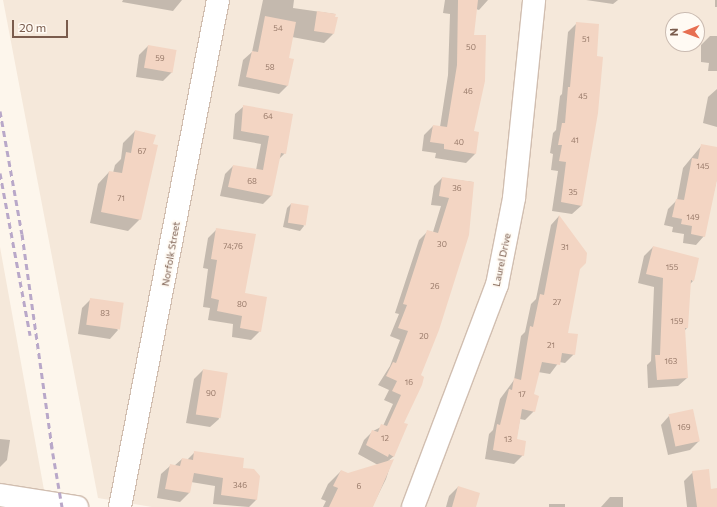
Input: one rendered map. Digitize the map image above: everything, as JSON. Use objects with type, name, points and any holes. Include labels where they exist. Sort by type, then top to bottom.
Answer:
[{"type":"street","name":"Norfolk Street","points":[[120,507],[218,0]]},
{"type":"street","name":"Laurel Drive","points":[[413,507],[497,285],[514,198],[534,0]]},
{"type":"street","points":[[11,500],[77,507]]},
{"type":"shaded area","points":[[3,0],[717,0],[717,507],[152,507],[98,498]]},
{"type":"shaded area","points":[[0,247],[44,490],[2,485],[5,507],[0,507]]},
{"type":"building","points":[[458,0],[478,0],[474,35],[486,35],[485,81],[474,131],[479,132],[476,154],[444,149],[444,144],[430,142],[433,125],[447,127],[457,65]]},
{"type":"building","points":[[317,11],[336,14],[335,17],[338,17],[334,34],[314,31]]},
{"type":"building","points":[[265,16],[296,22],[289,58],[294,59],[288,86],[246,77],[252,51],[258,52]]},
{"type":"building","points":[[576,22],[599,24],[597,56],[603,57],[598,113],[582,206],[561,202],[566,162],[559,161],[562,145],[558,145],[562,123],[565,123]]},
{"type":"building","points":[[148,45],[177,50],[173,73],[144,68]]},
{"type":"building","points":[[243,105],[293,114],[286,154],[281,153],[272,196],[228,187],[233,165],[263,170],[269,136],[241,131]]},
{"type":"building","points":[[135,130],[156,135],[153,144],[158,145],[141,220],[101,212],[109,171],[122,173],[126,152],[131,153]]},
{"type":"building","points":[[701,144],[717,147],[717,180],[705,237],[691,234],[692,226],[681,224],[682,219],[672,217],[676,199],[684,200],[692,158],[698,159]]},
{"type":"building","points":[[442,177],[474,182],[469,235],[439,330],[421,375],[424,377],[422,385],[404,423],[408,424],[394,457],[389,454],[388,457],[366,445],[372,430],[378,432],[381,424],[387,426],[401,395],[392,391],[397,381],[386,376],[393,362],[396,363],[408,331],[398,328],[407,305],[403,304],[427,230],[438,233],[449,198],[439,196]]},
{"type":"building","points":[[291,203],[309,206],[306,226],[288,223]]},
{"type":"building","points":[[559,215],[587,253],[586,263],[580,269],[568,333],[578,334],[575,355],[562,353],[560,365],[542,362],[534,394],[539,396],[535,412],[522,409],[517,439],[526,441],[524,456],[493,450],[497,424],[500,425],[509,389],[512,390],[514,378],[521,380],[530,326],[533,327],[540,294],[544,295]]},
{"type":"building","points":[[216,228],[256,234],[245,293],[267,297],[261,332],[240,328],[242,316],[217,311],[219,300],[211,298],[217,260],[211,259]]},
{"type":"building","points":[[653,246],[699,258],[694,281],[691,280],[688,328],[685,328],[688,378],[657,380],[655,355],[660,355],[663,278],[646,274]]},
{"type":"building","points":[[90,298],[124,303],[120,329],[86,325]]},
{"type":"building","points":[[203,369],[228,373],[220,418],[196,414]]},
{"type":"building","points":[[693,409],[700,441],[675,446],[669,414]]},
{"type":"building","points":[[194,451],[244,458],[243,468],[254,469],[260,476],[257,500],[221,495],[223,478],[194,473],[190,493],[165,489],[170,464],[180,466],[182,458],[193,460]]},
{"type":"building","points":[[394,459],[373,507],[329,507],[338,488],[333,486],[341,470],[348,473]]},
{"type":"building","points":[[709,469],[711,489],[717,488],[717,507],[697,507],[692,471]]},
{"type":"building","points":[[458,486],[480,493],[476,507],[452,507]]},
{"type":"railway","points":[[0,111],[22,234],[52,448]]},
{"type":"railway","points":[[0,173],[30,335]]},
{"type":"railway","points":[[51,443],[62,507]]}]
